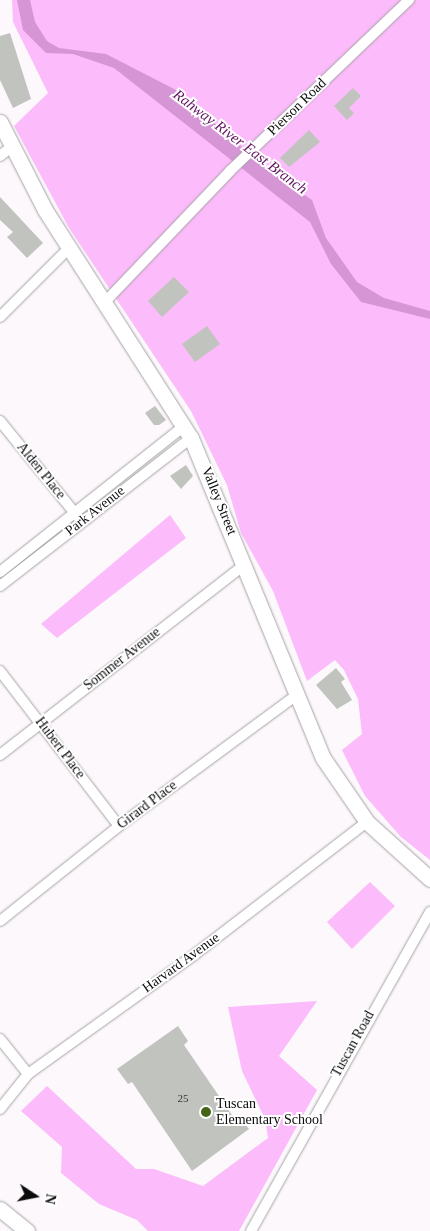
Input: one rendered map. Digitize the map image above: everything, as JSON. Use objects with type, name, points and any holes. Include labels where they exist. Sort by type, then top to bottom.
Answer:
[{"type":"main road","name":"Valley Street","points":[[0,122],[6,151],[188,432],[245,564],[323,758],[367,822],[430,879]]},
{"type":"main road","points":[[0,1209],[28,1231]]},
{"type":"street","name":"Pierson Road","points":[[105,302],[252,149],[409,0]]},
{"type":"street","points":[[0,317],[68,248]]},
{"type":"street","name":"Alden Place","points":[[0,421],[81,522]]},
{"type":"street","name":"Park Avenue","points":[[0,572],[75,513],[188,432]]},
{"type":"street","name":"Park Avenue","points":[[0,586],[81,522],[188,432]]},
{"type":"street","name":"Sommer Avenue","points":[[0,755],[245,564]]},
{"type":"street","name":"Hubert Place","points":[[0,671],[119,826]]},
{"type":"street","name":"Girard Place","points":[[0,920],[119,826],[298,694]]},
{"type":"street","name":"Harvard Avenue","points":[[0,1109],[28,1074],[194,955],[367,822]]},
{"type":"street","name":"Tuscan Road","points":[[251,1231],[430,912]]},
{"type":"street","points":[[0,1039],[28,1074]]},
{"type":"shaded area","points":[[12,0],[430,0],[430,860],[401,837],[365,796],[342,750],[362,734],[358,699],[344,670],[335,660],[307,681],[273,591],[241,533],[227,485],[191,411],[69,228],[14,126],[48,93],[13,22]]},
{"type":"shaded area","points":[[17,0],[30,0],[35,22],[47,41],[59,48],[106,54],[176,90],[271,172],[312,200],[326,238],[357,282],[384,298],[430,311],[430,319],[361,302],[331,264],[310,222],[114,68],[73,54],[46,53],[23,30]]},
{"type":"shaded area","points":[[170,515],[186,538],[57,638],[41,624]]},
{"type":"shaded area","points":[[370,882],[395,906],[352,949],[327,922]]},
{"type":"shaded area","points":[[317,1001],[279,1056],[317,1090],[239,1231],[148,1231],[137,1220],[99,1204],[61,1173],[62,1147],[21,1111],[47,1086],[136,1169],[154,1169],[203,1186],[268,1138],[265,1119],[242,1071],[228,1007]]},
{"type":"building","points":[[10,33],[31,99],[13,108],[0,80],[0,36]]},
{"type":"building","points":[[353,88],[361,96],[349,108],[354,113],[347,120],[334,106]]},
{"type":"building","points":[[309,130],[320,142],[289,167],[280,158]]},
{"type":"building","points":[[0,197],[43,243],[27,258],[7,237],[13,232],[0,220]]},
{"type":"building","points":[[174,277],[189,292],[162,317],[148,301]]},
{"type":"building","points":[[207,326],[220,344],[195,362],[182,344]]},
{"type":"building","points":[[155,406],[166,420],[159,425],[154,425],[145,413]]},
{"type":"building","points":[[186,465],[193,476],[181,489],[170,476]]},
{"type":"building","points":[[336,668],[345,679],[341,682],[352,700],[337,709],[316,685]]},
{"type":"building","name":"Tuscan Elementary School","points":[[178,1026],[188,1041],[184,1045],[234,1118],[238,1115],[249,1129],[192,1171],[132,1082],[128,1084],[117,1069]]},
{"type":"place","name":"Tuscan Elementary School","points":[[206,1112]]},
{"type":"water label","name":"Rahway River East Branch","points":[[240,142]]}]
